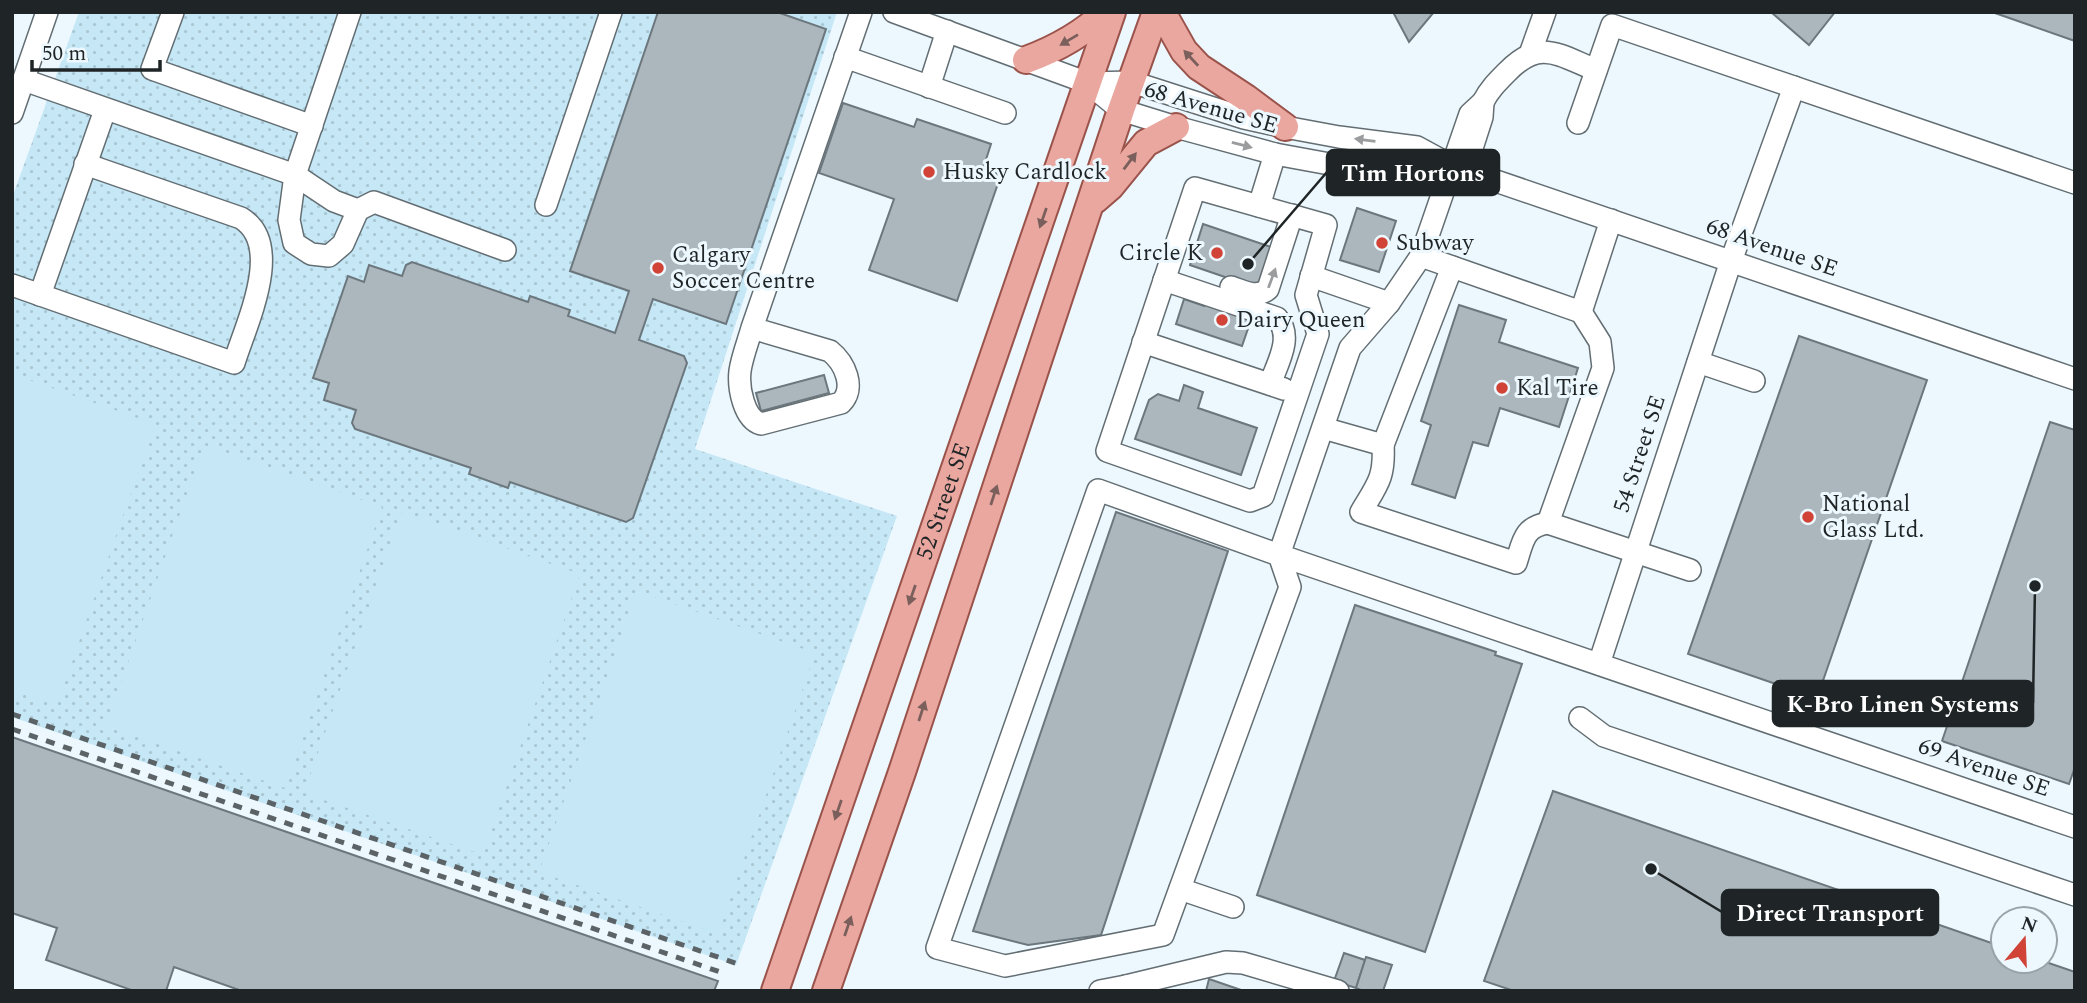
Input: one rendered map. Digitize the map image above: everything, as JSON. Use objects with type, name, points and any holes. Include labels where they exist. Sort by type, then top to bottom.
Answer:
[{"type":"main road","points":[[1026,60],[1065,43],[1094,24],[1106,12]]},
{"type":"main road","name":"52 Street SE","points":[[775,991],[1112,12]]},
{"type":"main road","name":"52 Street SE","points":[[826,991],[1156,12]]},
{"type":"main road","points":[[1162,12],[1184,51],[1199,67],[1285,127]]},
{"type":"main road","points":[[1091,203],[1110,187],[1146,143],[1176,127]]},
{"type":"street","points":[[12,113],[47,12]]},
{"type":"street","points":[[173,12],[152,69],[312,126]]},
{"type":"street","points":[[350,12],[295,175],[289,220],[293,243],[311,254],[329,256],[343,244],[358,210],[374,202],[505,250]]},
{"type":"street","points":[[546,205],[611,12]]},
{"type":"street","points":[[752,328],[830,351],[839,358],[849,386],[848,396],[841,403],[761,424],[754,422],[746,407],[740,368],[752,328],[861,12]]},
{"type":"street","name":"68 Avenue SE","points":[[894,12],[1088,83],[1121,110],[1176,127],[1275,154],[1335,165],[1420,176],[1458,168]]},
{"type":"street","points":[[1531,54],[1545,12]]},
{"type":"street","points":[[1578,123],[1612,25],[2075,183]]},
{"type":"street","points":[[929,87],[947,32]]},
{"type":"street","points":[[1233,907],[1180,889],[1290,587],[1279,555],[1350,348],[1389,303],[1421,256],[1458,168],[1470,114],[1483,102],[1488,92],[1520,58],[1531,54],[1553,53],[1595,75]]},
{"type":"street","points":[[845,57],[1005,113]]},
{"type":"street","points":[[24,80],[295,175],[334,201],[358,210]]},
{"type":"street","name":"68 Avenue SE","points":[[1088,83],[1132,82],[1244,118],[1339,137],[1417,147],[1458,168],[2075,379]]},
{"type":"street","name":"54 Street SE","points":[[1599,664],[1731,261],[1794,88]]},
{"type":"street","points":[[40,295],[104,110]]},
{"type":"street","points":[[1259,206],[1275,154]]},
{"type":"street","points":[[12,285],[234,363],[262,274],[259,238],[252,225],[241,218],[85,163]]},
{"type":"street","points":[[1195,188],[1292,215],[1326,225],[1306,295],[1318,334],[1263,496],[1250,501],[1107,451],[1195,188]]},
{"type":"street","points":[[1167,273],[1260,295],[1271,284],[1292,215]]},
{"type":"street","points":[[1581,312],[1611,220]]},
{"type":"street","points":[[1421,256],[1581,312],[1601,342],[1603,368],[1548,523]]},
{"type":"street","points":[[1452,267],[1383,445],[1382,478],[1361,512],[1516,563],[1525,534],[1534,525],[1548,523],[1690,570]]},
{"type":"street","points":[[1167,273],[1277,318],[1286,335],[1270,384]]},
{"type":"street","points":[[1311,276],[1389,303]]},
{"type":"street","points":[[1318,334],[1350,348]]},
{"type":"street","points":[[1143,342],[1298,394]]},
{"type":"street","points":[[1698,362],[1754,382]]},
{"type":"street","points":[[1323,428],[1383,445]]},
{"type":"street","name":"69 Avenue SE","points":[[1180,889],[1163,934],[1005,966],[937,948],[1098,491],[2075,827]]},
{"type":"street","points":[[1580,718],[1604,736],[2075,895]]},
{"type":"street","points":[[1100,991],[1126,988],[1226,962],[1243,962],[1338,991]]},
{"type":"shaded area","points":[[79,12],[837,12],[695,449],[897,516],[736,965],[12,717],[12,198]]},
{"type":"shaded area","points":[[12,374],[155,424],[57,705],[12,690]]},
{"type":"shaded area","points":[[204,445],[382,507],[285,788],[106,726]]},
{"type":"shaded area","points":[[402,512],[580,574],[483,855],[304,793]]},
{"type":"shaded area","points":[[637,591],[815,653],[718,934],[539,872]]},
{"type":"building","name":"Calgary Soccer Centre","points":[[658,12],[777,12],[826,29],[726,324],[653,299],[639,340],[684,356],[687,363],[633,518],[626,522],[510,482],[508,488],[469,474],[471,468],[355,429],[352,423],[356,410],[324,400],[329,383],[313,378],[348,276],[364,282],[369,265],[402,276],[406,265],[412,262],[528,302],[530,296],[570,310],[568,316],[615,333],[629,291],[570,271]]},
{"type":"building","points":[[1393,12],[1434,12],[1409,42]]},
{"type":"building","points":[[1771,12],[1835,12],[1809,45]]},
{"type":"building","points":[[1992,12],[2075,12],[2075,41]]},
{"type":"building","points":[[843,103],[914,127],[917,119],[991,144],[983,169],[1001,175],[957,301],[869,270],[894,199],[819,173]]},
{"type":"building","points":[[1357,208],[1396,221],[1379,272],[1340,260]]},
{"type":"building","points":[[1203,224],[1271,247],[1257,288],[1190,265]]},
{"type":"building","points":[[1184,299],[1204,306],[1205,301],[1252,317],[1242,346],[1176,324]]},
{"type":"building","name":"Kal Tire","points":[[1459,305],[1506,320],[1499,342],[1578,368],[1559,427],[1500,408],[1488,446],[1473,442],[1455,498],[1412,484],[1431,425],[1421,421]]},
{"type":"building","name":"National Glass Ltd.","points":[[1799,336],[1927,380],[1817,698],[1688,654]]},
{"type":"building","points":[[824,375],[829,393],[761,411],[756,393]]},
{"type":"building","points":[[1184,385],[1203,392],[1198,408],[1257,428],[1241,475],[1135,439],[1149,400],[1158,394],[1179,401]]},
{"type":"building","points":[[2050,422],[2075,430],[2075,767],[2069,784],[1942,741]]},
{"type":"building","points":[[1116,512],[1228,551],[1101,935],[1028,945],[973,931]]},
{"type":"building","points":[[1355,605],[1496,652],[1495,655],[1522,664],[1425,952],[1257,895]]},
{"type":"building","points":[[12,737],[718,981],[714,991],[242,991],[174,967],[166,991],[134,991],[46,960],[57,928],[12,913]]},
{"type":"building","points":[[1553,791],[1989,942],[1989,975],[2059,975],[2059,966],[2075,972],[2075,991],[1514,991],[1484,981]]},
{"type":"building","points":[[1344,953],[1365,960],[1356,988],[1334,981]]},
{"type":"building","points":[[1366,957],[1392,965],[1383,991],[1363,991],[1356,988]]},
{"type":"building","points":[[1209,979],[1244,991],[1206,991]]},
{"type":"railway","points":[[12,714],[738,964]]},
{"type":"railway","points":[[12,729],[726,974]]},
{"type":"place","name":"Husky Cardlock","points":[[929,172]]},
{"type":"place","name":"Subway","points":[[1382,243]]},
{"type":"place","name":"Circle K","points":[[1217,253]]},
{"type":"place","name":"Tim Hortons","points":[[1248,264]]},
{"type":"place","name":"Calgary Soccer Centre","points":[[658,268]]},
{"type":"place","name":"Dairy Queen","points":[[1222,320]]},
{"type":"place","name":"Kal Tire","points":[[1502,388]]},
{"type":"place","name":"National Glass Ltd.","points":[[1808,517]]},
{"type":"place","name":"K-Bro Linen Systems","points":[[2035,586]]},
{"type":"place","name":"Direct Transport","points":[[1651,869]]}]
